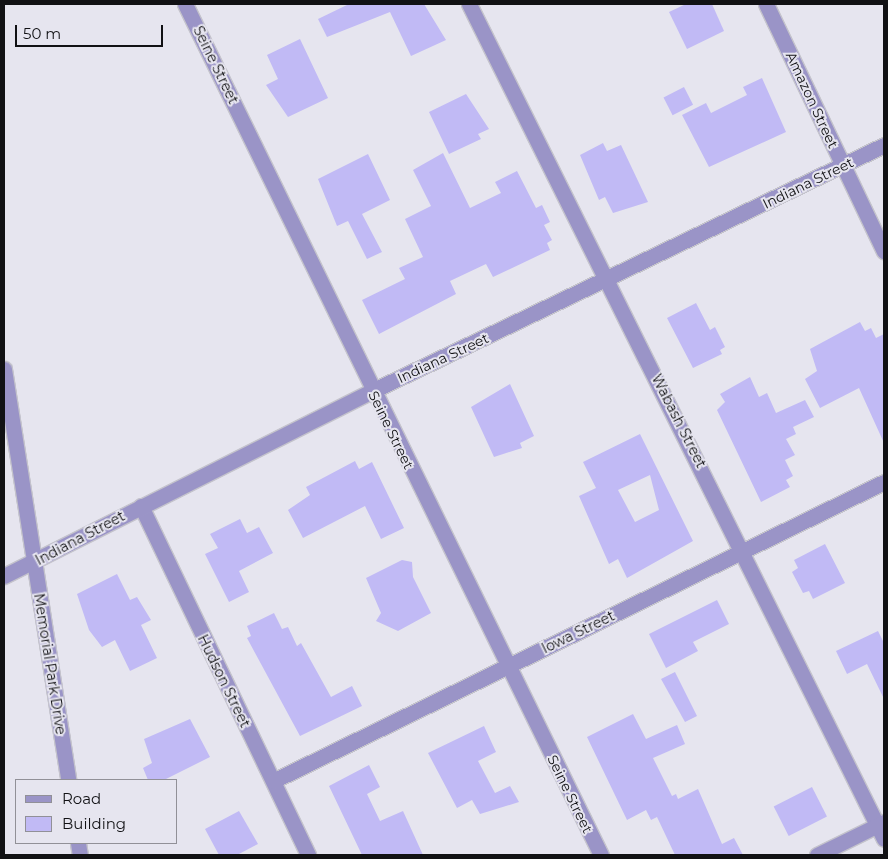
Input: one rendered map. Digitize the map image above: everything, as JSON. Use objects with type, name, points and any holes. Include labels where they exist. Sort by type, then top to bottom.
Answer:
[{"type":"street","name":"Seine Street","points":[[185,4],[372,391],[601,855]]},
{"type":"street","name":"Wabash Street","points":[[469,4],[882,829]]},
{"type":"street","name":"Amazon Street","points":[[766,4],[884,251]]},
{"type":"street","name":"Indiana Street","points":[[4,576],[34,563],[141,506],[372,391],[608,280],[884,145]]},
{"type":"street","name":"Memorial Park Drive","points":[[4,369],[68,779]]},
{"type":"street","name":"Iowa Street","points":[[272,781],[884,482]]},
{"type":"street","name":"Hudson Street","points":[[141,506],[308,855]]},
{"type":"street","points":[[817,855],[882,829]]},
{"type":"building","points":[[349,4],[424,4],[446,40],[411,56],[390,12],[327,37],[318,19]]},
{"type":"building","points":[[686,4],[712,4],[724,31],[687,49],[669,12]]},
{"type":"building","points":[[300,39],[328,98],[288,117],[266,85],[278,79],[267,55]]},
{"type":"building","points":[[762,78],[786,132],[709,167],[682,115],[706,103],[711,113],[747,95],[743,87]]},
{"type":"building","points":[[684,87],[693,105],[673,115],[664,97]]},
{"type":"building","points":[[466,94],[489,129],[478,134],[481,139],[449,154],[429,112]]},
{"type":"building","points":[[603,143],[607,151],[621,145],[648,202],[613,213],[605,197],[599,200],[580,155]]},
{"type":"building","points":[[443,153],[470,208],[501,193],[495,182],[517,171],[536,208],[542,205],[550,222],[544,225],[552,240],[547,243],[550,250],[493,277],[486,264],[450,281],[456,294],[379,334],[362,300],[405,279],[399,268],[423,257],[405,219],[431,206],[413,170]]},
{"type":"building","points":[[368,154],[390,200],[362,214],[382,252],[367,259],[348,221],[337,226],[318,179]]},
{"type":"building","points":[[696,303],[710,330],[715,327],[725,347],[720,350],[722,354],[693,368],[667,318]]},
{"type":"building","points":[[860,322],[865,331],[871,328],[876,338],[884,334],[884,443],[859,388],[820,408],[805,379],[817,371],[810,349]]},
{"type":"building","points":[[750,377],[759,397],[767,393],[776,413],[805,400],[814,417],[793,427],[796,434],[786,439],[795,455],[785,460],[793,476],[786,480],[790,487],[761,502],[717,410],[725,402],[720,394]]},
{"type":"building","points":[[510,384],[534,436],[520,443],[522,448],[494,457],[471,407]]},
{"type":"building","points":[[640,434],[693,541],[627,578],[618,559],[609,564],[579,496],[596,488],[583,462]],"holes":[[[650,475],[659,510],[635,522],[618,490]]]},
{"type":"building","points":[[355,461],[359,469],[372,462],[404,528],[381,539],[365,506],[303,538],[288,510],[310,495],[306,487]]},
{"type":"building","points":[[240,519],[247,533],[259,527],[273,553],[239,571],[249,592],[229,602],[205,554],[218,548],[210,534]]},
{"type":"building","points":[[825,544],[845,583],[813,599],[809,591],[803,593],[792,572],[798,568],[794,560]]},
{"type":"building","points":[[402,560],[412,562],[413,577],[431,613],[398,631],[376,621],[381,613],[366,578]]},
{"type":"building","points":[[117,574],[130,600],[137,597],[151,620],[141,625],[157,658],[130,671],[115,640],[102,647],[89,630],[77,594]]},
{"type":"building","points":[[717,600],[729,624],[693,642],[698,651],[666,668],[649,634]]},
{"type":"building","points":[[274,613],[282,629],[288,627],[297,646],[301,643],[331,697],[352,686],[362,706],[300,736],[247,638],[251,636],[247,626]]},
{"type":"building","points":[[878,631],[884,643],[884,699],[867,664],[847,674],[836,651]]},
{"type":"building","points":[[675,672],[697,716],[685,722],[661,679]]},
{"type":"building","points":[[633,714],[646,739],[677,725],[685,744],[653,758],[672,796],[676,794],[678,799],[698,789],[722,844],[734,838],[743,855],[675,855],[657,817],[651,820],[646,810],[627,820],[587,737]]},
{"type":"building","points":[[190,719],[210,757],[166,779],[148,779],[143,768],[152,763],[144,739]]},
{"type":"building","points":[[484,726],[496,752],[478,761],[495,793],[510,786],[519,802],[480,814],[472,800],[457,808],[428,753]]},
{"type":"building","points":[[369,765],[380,787],[367,794],[380,821],[403,811],[423,855],[362,855],[329,786]]},
{"type":"building","points":[[812,787],[827,816],[789,836],[774,807]]},
{"type":"building","points":[[239,811],[258,844],[237,855],[219,855],[205,829]]}]
